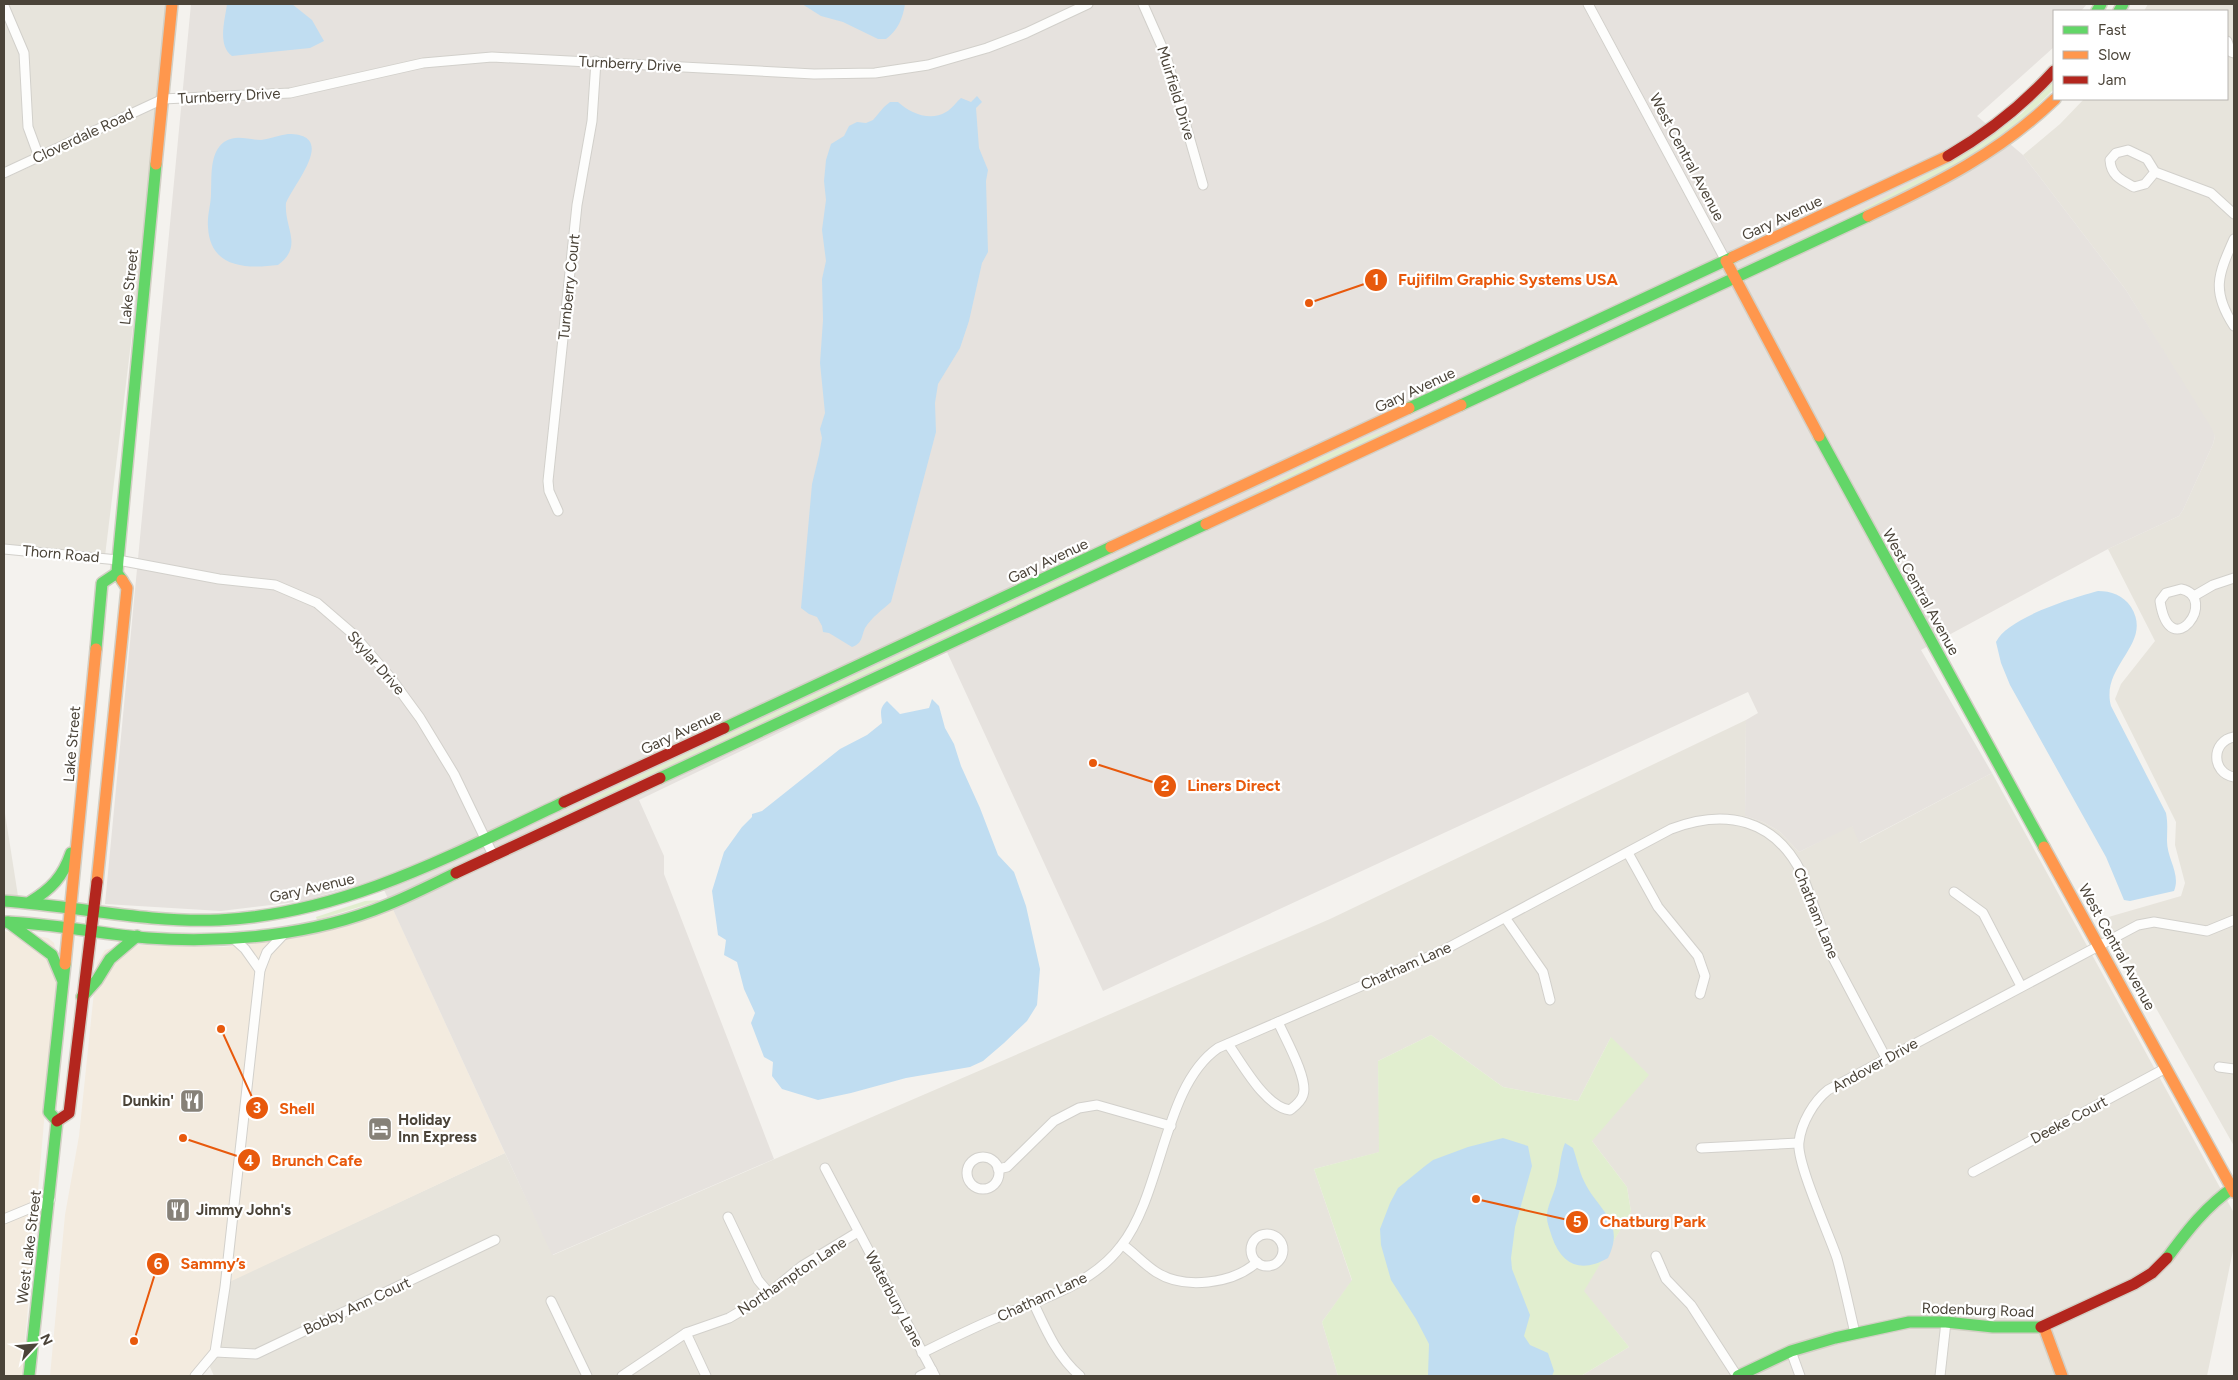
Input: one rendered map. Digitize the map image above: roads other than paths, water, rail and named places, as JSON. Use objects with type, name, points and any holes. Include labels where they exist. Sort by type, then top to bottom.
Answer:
[{"type":"main road","name":"Lake Street","points":[[90,930],[127,588],[117,573],[118,560],[172,4]]},
{"type":"main road","name":"Gary Avenue","points":[[4,901],[30,902],[193,920],[242,918],[296,909],[358,894],[391,882],[1954,154],[2012,114],[2053,72]]},
{"type":"main road","points":[[6,922],[68,927],[137,936],[234,940],[284,934],[330,924],[386,906],[1735,279],[1954,175],[2005,143],[2054,100]]},
{"type":"main road","name":"West Central Avenue","points":[[1726,261],[1871,533],[2233,1189]]},
{"type":"main road","name":"Lake Street","points":[[68,927],[79,831],[102,583],[117,573]]},
{"type":"main road","points":[[30,902],[48,891],[62,878],[79,831]]},
{"type":"main road","points":[[6,922],[52,956],[63,980]]},
{"type":"main road","name":"West Lake Street","points":[[29,1376],[50,1200],[57,1121],[49,1112],[68,927]]},
{"type":"main road","name":"West Lake Street","points":[[57,1121],[68,1113],[90,930]]},
{"type":"main road","points":[[82,997],[97,980],[110,959],[137,936]]},
{"type":"main road","name":"Rodenburg Road","points":[[1738,1376],[1790,1351],[1855,1333],[1909,1322],[1946,1322],[1993,1327],[2044,1327],[2134,1284],[2152,1273],[2177,1248],[2193,1223],[2215,1200],[2233,1189]]},
{"type":"main road","points":[[2044,1327],[2062,1376]]},
{"type":"street","name":"Turnberry Drive","points":[[163,99],[290,93],[405,66],[455,58],[510,57],[831,75],[875,73],[928,65],[987,48],[1026,33],[1088,4]]},
{"type":"street","name":"Muirfield Drive","points":[[1143,4],[1172,73],[1203,185]]},
{"type":"street","name":"West Central Avenue","points":[[1588,4],[1726,261]]},
{"type":"street","points":[[4,6],[24,52],[28,128],[39,157]]},
{"type":"street","name":"Turnberry Court","points":[[558,511],[549,491],[548,481],[576,215],[592,120],[596,61]]},
{"type":"street","name":"Cloverdale Road","points":[[4,173],[163,99]]},
{"type":"street","points":[[2155,172],[2145,184],[2134,187],[2116,177],[2111,169],[2110,160],[2116,153],[2128,150],[2147,159],[2155,172],[2210,194],[2234,214]]},
{"type":"street","points":[[2234,239],[2220,270],[2219,277],[2220,294],[2225,310],[2234,326]]},
{"type":"street","name":"Thorn Road","points":[[4,549],[118,560]]},
{"type":"street","name":"Skylar Drive","points":[[118,560],[219,579],[275,585],[317,603],[353,634],[390,677],[420,718],[454,774],[494,857]]},
{"type":"street","points":[[2194,596],[2213,585],[2234,578]]},
{"type":"street","points":[[2181,589],[2188,591],[2194,596],[2196,607],[2190,624],[2185,628],[2176,629],[2168,623],[2160,601],[2166,594],[2181,589]]},
{"type":"street","points":[[2234,737],[2227,738],[2221,743],[2216,756],[2220,770],[2234,777]]},
{"type":"street","name":"Chatham Lane","points":[[922,1353],[968,1330],[1088,1278],[1102,1267],[1123,1245],[1144,1203],[1171,1126],[1192,1075],[1209,1054],[1418,962],[1506,919],[1671,830],[1692,821],[1724,819],[1757,826],[1782,845],[1796,862],[1832,956],[1886,1058]]},
{"type":"street","points":[[1628,853],[1658,907],[1698,956],[1705,976],[1700,994]]},
{"type":"street","points":[[1954,892],[1984,913],[2021,986]]},
{"type":"street","points":[[1506,919],[1543,972],[1550,1000]]},
{"type":"street","name":"Andover Drive","points":[[1798,1143],[1812,1107],[1828,1090],[2098,945],[2138,925],[2149,922],[2207,932],[2234,920]]},
{"type":"street","points":[[196,1376],[215,1352],[227,1270],[260,970],[267,952],[284,934]]},
{"type":"street","points":[[234,940],[245,949],[260,970]]},
{"type":"street","points":[[1228,1044],[1269,1101],[1281,1109],[1290,1110],[1298,1104],[1303,1096],[1305,1084],[1278,1022]]},
{"type":"street","points":[[2219,1067],[2234,1069]]},
{"type":"street","name":"Deeke Court","points":[[1973,1172],[2166,1068]]},
{"type":"street","points":[[998,1169],[1007,1167],[1054,1121],[1078,1108],[1097,1105],[1171,1126]]},
{"type":"street","points":[[1701,1148],[1798,1143],[1803,1166],[1837,1258],[1855,1333]]},
{"type":"street","name":"Waterbury Lane","points":[[825,1168],[933,1373]]},
{"type":"street","points":[[4,1219],[50,1200]]},
{"type":"street","points":[[728,1217],[758,1280],[769,1293]]},
{"type":"street","name":"Northampton Lane","points":[[622,1376],[686,1333],[729,1318],[769,1293],[802,1266],[858,1232]]},
{"type":"street","name":"Bobby Ann Court","points":[[215,1352],[256,1354],[495,1240]]},
{"type":"street","points":[[1123,1245],[1157,1272],[1188,1282],[1212,1282],[1247,1271],[1257,1262]]},
{"type":"street","points":[[1656,1256],[1666,1278],[1691,1305],[1738,1376]]},
{"type":"street","points":[[551,1301],[586,1376]]},
{"type":"street","points":[[1034,1302],[1054,1346],[1070,1368],[1080,1376]]},
{"type":"street","points":[[1940,1376],[1946,1322]]},
{"type":"street","points":[[686,1333],[706,1376]]},
{"type":"street","points":[[1790,1351],[1800,1376]]},
{"type":"street","points":[[920,1376],[933,1373]]},
{"type":"water","points":[[227,4],[292,4],[312,20],[324,41],[310,48],[232,56],[227,51],[223,39]]},
{"type":"water","points":[[802,4],[905,4],[903,14],[894,32],[886,39],[878,39],[843,22],[821,16]]},
{"type":"water","points":[[977,96],[982,102],[976,108],[979,148],[988,170],[986,181],[988,252],[982,263],[969,321],[960,348],[938,384],[935,403],[936,432],[891,602],[871,620],[865,628],[860,642],[852,647],[829,633],[823,632],[817,617],[801,608],[812,484],[822,438],[820,429],[825,413],[820,363],[823,320],[822,279],[826,261],[822,230],[826,200],[824,181],[826,160],[831,144],[844,136],[849,126],[857,122],[866,123],[873,120],[890,102],[898,102],[908,110],[920,115],[933,116],[948,111],[961,98],[971,102]]},
{"type":"water","points":[[288,134],[303,136],[310,142],[312,150],[304,172],[286,203],[291,236],[290,251],[286,258],[278,265],[254,267],[232,263],[215,251],[210,241],[208,218],[212,166],[216,152],[224,142],[233,138],[261,140]]},
{"type":"water","points":[[2098,591],[2112,593],[2124,599],[2131,607],[2136,620],[2136,632],[2132,644],[2113,678],[2110,691],[2111,706],[2166,813],[2168,848],[2176,879],[2174,891],[2130,901],[2124,900],[2106,857],[2010,685],[2001,663],[1996,642],[2002,633],[2026,617],[2057,604]]},
{"type":"water","points":[[932,699],[939,706],[945,728],[954,744],[961,766],[998,855],[1014,872],[1026,906],[1040,969],[1037,1005],[1027,1021],[1004,1043],[983,1061],[970,1067],[906,1078],[818,1100],[782,1089],[772,1076],[773,1062],[764,1057],[751,1023],[755,1013],[744,989],[737,962],[724,955],[726,940],[718,935],[712,891],[724,852],[742,827],[752,817],[752,814],[762,811],[840,749],[867,735],[882,723],[882,708],[887,701],[900,714],[929,708]]},
{"type":"water","points":[[1503,1138],[1528,1146],[1532,1166],[1515,1227],[1511,1258],[1512,1269],[1530,1315],[1524,1336],[1530,1345],[1548,1353],[1554,1371],[1552,1376],[1428,1376],[1429,1344],[1416,1319],[1391,1280],[1381,1245],[1380,1229],[1398,1188],[1433,1160],[1468,1147]]},
{"type":"water","points":[[1565,1143],[1573,1148],[1584,1181],[1612,1225],[1613,1245],[1608,1258],[1599,1263],[1581,1266],[1567,1260],[1556,1247],[1548,1223],[1548,1210],[1556,1185]]},
{"type":"place","name":"Fujifilm Graphic Systems USA","points":[[1309,303]]},
{"type":"place","name":"Liners Direct","points":[[1093,763]]},
{"type":"place","name":"Shell","points":[[221,1029]]},
{"type":"place","name":"Dunkin'","points":[[192,1101]]},
{"type":"place","name":"Holiday Inn Express","points":[[380,1129]]},
{"type":"place","name":"Brunch Cafe","points":[[183,1138]]},
{"type":"place","name":"Chatburg Park","points":[[1476,1199]]},
{"type":"place","name":"Jimmy John's","points":[[178,1210]]},
{"type":"place","name":"Sammy’s","points":[[134,1341]]}]
